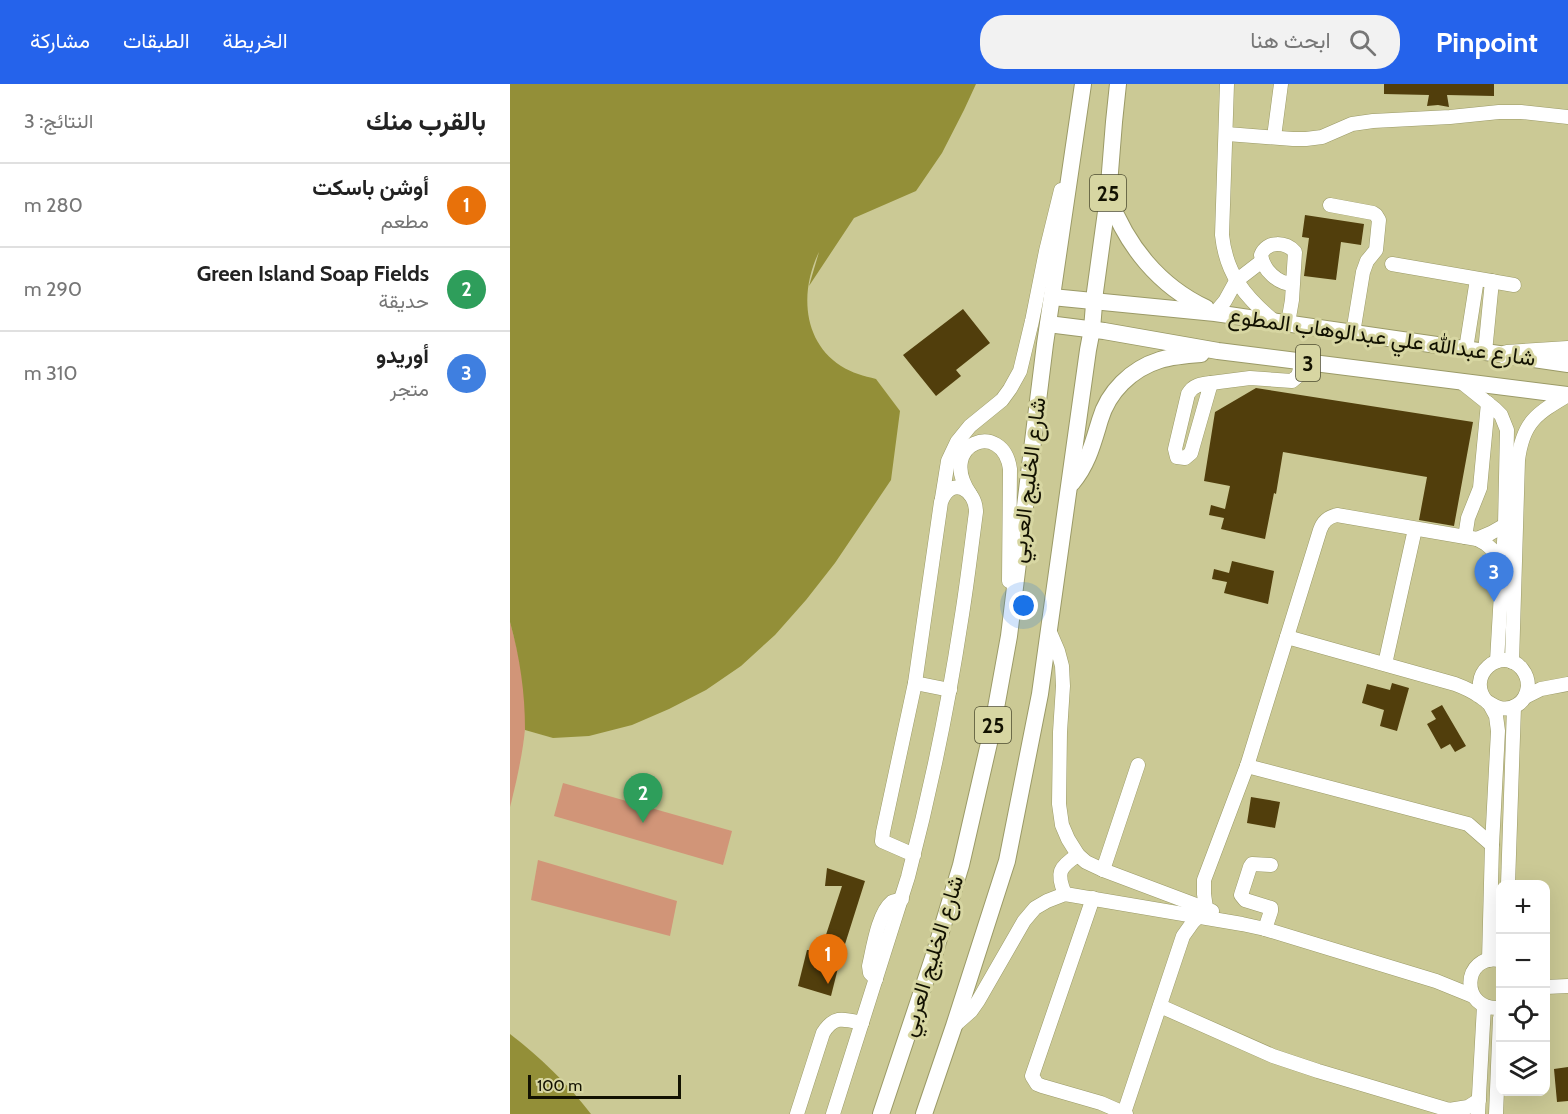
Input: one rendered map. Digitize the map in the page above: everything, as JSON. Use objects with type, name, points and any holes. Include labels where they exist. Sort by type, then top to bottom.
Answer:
[{"type":"highway","points":[[1507,355],[1568,351]]},
{"type":"main road","name":"شارع الخليج العربي","points":[[881,1114],[934,955],[961,864],[992,730],[1009,636],[1048,324],[1083,84]]},
{"type":"main road","name":"شارع الخليج العربي","points":[[924,1114],[1007,861],[1040,694],[1092,329],[1108,196],[1118,84]]},
{"type":"main road","points":[[1108,196],[1122,230],[1143,260],[1168,285],[1215,313]]},
{"type":"main road","name":"شارع عبدالله علي عبدالوهاب المطوع","points":[[1052,297],[1215,313],[1568,364]]},
{"type":"main road","name":"شارع عبدالله علي عبدالوهاب المطوع","points":[[1048,324],[1092,329],[1218,351],[1568,395]]},
{"type":"main road","points":[[1070,486],[1088,459],[1107,403],[1126,379],[1160,360],[1218,351]]},
{"type":"street","points":[[1227,84],[1222,235],[1226,259],[1236,281],[1253,303],[1281,322],[1292,300],[1295,255],[1291,248],[1269,245],[1262,251],[1262,261],[1276,279],[1283,283],[1293,284]]},
{"type":"street","points":[[1274,137],[1281,84]]},
{"type":"street","points":[[1227,134],[1293,139],[1315,138],[1352,124],[1373,120],[1450,117],[1499,112],[1568,117]]},
{"type":"street","points":[[914,855],[882,841],[915,683],[946,469],[950,454],[957,442],[970,426],[1002,400],[1020,371],[1077,124]]},
{"type":"street","points":[[1330,205],[1373,213],[1379,219],[1376,250],[1367,261],[1363,272],[1353,333]]},
{"type":"street","points":[[1215,313],[1225,302],[1236,281],[1262,261]]},
{"type":"street","points":[[1392,264],[1514,285]]},
{"type":"street","points":[[1466,349],[1477,279]]},
{"type":"street","points":[[1485,352],[1492,281]]},
{"type":"street","points":[[1211,383],[1191,453],[1181,458],[1177,456],[1174,449],[1188,394],[1194,387],[1211,383],[1250,378],[1292,381],[1298,376],[1302,362]]},
{"type":"street","points":[[1460,381],[1501,415],[1507,430],[1505,525],[1497,661]]},
{"type":"street","points":[[1512,662],[1520,444],[1526,429],[1537,416],[1547,407],[1568,395]]},
{"type":"street","points":[[1471,538],[1468,518],[1480,488],[1488,403]]},
{"type":"street","points":[[833,1114],[902,899],[936,760],[962,619],[976,512],[975,504],[963,482],[960,471],[961,461],[970,446],[980,441],[997,445],[1007,456],[1010,469],[1009,636]]},
{"type":"street","points":[[941,502],[946,492],[954,487],[961,488],[970,494]]},
{"type":"street","points":[[1093,898],[1032,1076],[1037,1084],[1101,1103],[1125,1114],[1183,936],[1202,913],[1204,880],[1247,766],[1320,530],[1325,521],[1337,515],[1471,538],[1486,544],[1503,559]]},
{"type":"street","points":[[1471,538],[1491,533],[1505,525]]},
{"type":"street","points":[[1385,664],[1415,529]]},
{"type":"street","points":[[1049,630],[1062,666],[1059,804],[1062,825],[1068,838],[1078,855],[1086,862],[1180,898],[1202,913]]},
{"type":"street","points":[[1287,637],[1455,684],[1472,691],[1502,709],[1514,707],[1525,697],[1541,689],[1567,684]]},
{"type":"street","points":[[1455,684],[1469,680],[1497,661],[1505,660],[1519,665],[1524,671],[1528,686],[1525,697]]},
{"type":"street","points":[[1524,671],[1567,684]]},
{"type":"street","points":[[1482,672],[1480,688],[1483,698],[1494,710],[1498,723],[1491,845],[1495,960],[1476,967],[1471,977],[1471,988],[1478,1002],[1484,1006],[1496,1008]]},
{"type":"street","points":[[915,683],[950,690]]},
{"type":"street","points":[[1508,880],[1514,707]]},
{"type":"street","points":[[1103,870],[1138,765]]},
{"type":"street","points":[[1247,766],[1468,824],[1491,845]]},
{"type":"street","points":[[1468,824],[1482,819],[1493,808]]},
{"type":"street","points":[[1065,894],[1059,874],[1063,866],[1078,855]]},
{"type":"street","points":[[1265,929],[1271,908],[1245,900],[1240,895],[1252,864],[1271,865]]},
{"type":"street","points":[[1180,898],[1204,880]]},
{"type":"street","points":[[954,1026],[971,1011],[1024,921],[1035,908],[1065,894],[1176,913],[1202,913],[1265,929],[1436,981],[1473,996]]},
{"type":"street","points":[[1176,913],[1183,936]]},
{"type":"street","points":[[1436,981],[1471,977]]},
{"type":"street","points":[[1550,987],[1568,986]]},
{"type":"street","points":[[1160,1006],[1273,1056],[1452,1112],[1468,1107],[1479,1100]]},
{"type":"street","points":[[1478,1114],[1484,1006]]},
{"type":"street","points":[[797,1114],[823,1033],[829,1024],[838,1020],[862,1023]]},
{"type":"street","points":[[1496,1114],[1499,1042]]},
{"type":"shaded area","points":[[510,84],[976,84],[942,153],[916,191],[854,218],[809,286],[819,252],[809,282],[808,314],[818,343],[841,366],[876,379],[900,411],[891,480],[835,563],[806,600],[775,635],[741,666],[706,690],[669,709],[632,725],[589,736],[553,738],[525,730],[521,676],[510,622]]},
{"type":"shaded area","points":[[510,622],[522,675],[525,729],[510,807]]},
{"type":"shaded area","points":[[563,783],[732,831],[723,865],[554,816]]},
{"type":"shaded area","points":[[538,860],[677,901],[670,936],[531,900]]},
{"type":"shaded area","points":[[510,1034],[553,1071],[591,1114],[510,1114]]},
{"type":"building","points":[[1384,84],[1494,84],[1494,96],[1447,95],[1449,107],[1427,106],[1429,95],[1384,94]]},
{"type":"building","points":[[1305,215],[1364,224],[1361,245],[1341,242],[1336,280],[1304,276],[1309,238],[1302,237]]},
{"type":"building","points":[[963,309],[990,343],[956,370],[961,376],[936,396],[903,355]]},
{"type":"building","points":[[1256,388],[1473,422],[1454,526],[1419,520],[1427,477],[1283,452],[1265,539],[1221,529],[1224,518],[1209,515],[1211,505],[1225,509],[1230,486],[1204,481],[1215,412]]},
{"type":"building","points":[[1232,561],[1274,571],[1268,604],[1224,593],[1227,582],[1212,579],[1214,569],[1229,573]]},
{"type":"building","points":[[1392,683],[1409,688],[1397,731],[1380,726],[1384,710],[1362,703],[1367,684],[1390,690]]},
{"type":"building","points":[[1442,705],[1466,746],[1455,752],[1450,744],[1441,749],[1427,724],[1436,719],[1431,711]]},
{"type":"building","points":[[1251,797],[1280,802],[1275,828],[1247,823]]},
{"type":"building","points":[[827,868],[865,881],[831,996],[798,986],[807,950],[821,950],[842,886],[825,886]]},
{"type":"building","points":[[1568,1067],[1568,1101],[1557,1102],[1554,1069]]},
{"type":"place","name":"أوريدو","points":[[1494,602]]},
{"type":"place","name":"Green Island Soap Fields","points":[[643,823]]},
{"type":"place","name":"أوشن باسكت","points":[[828,984]]}]
